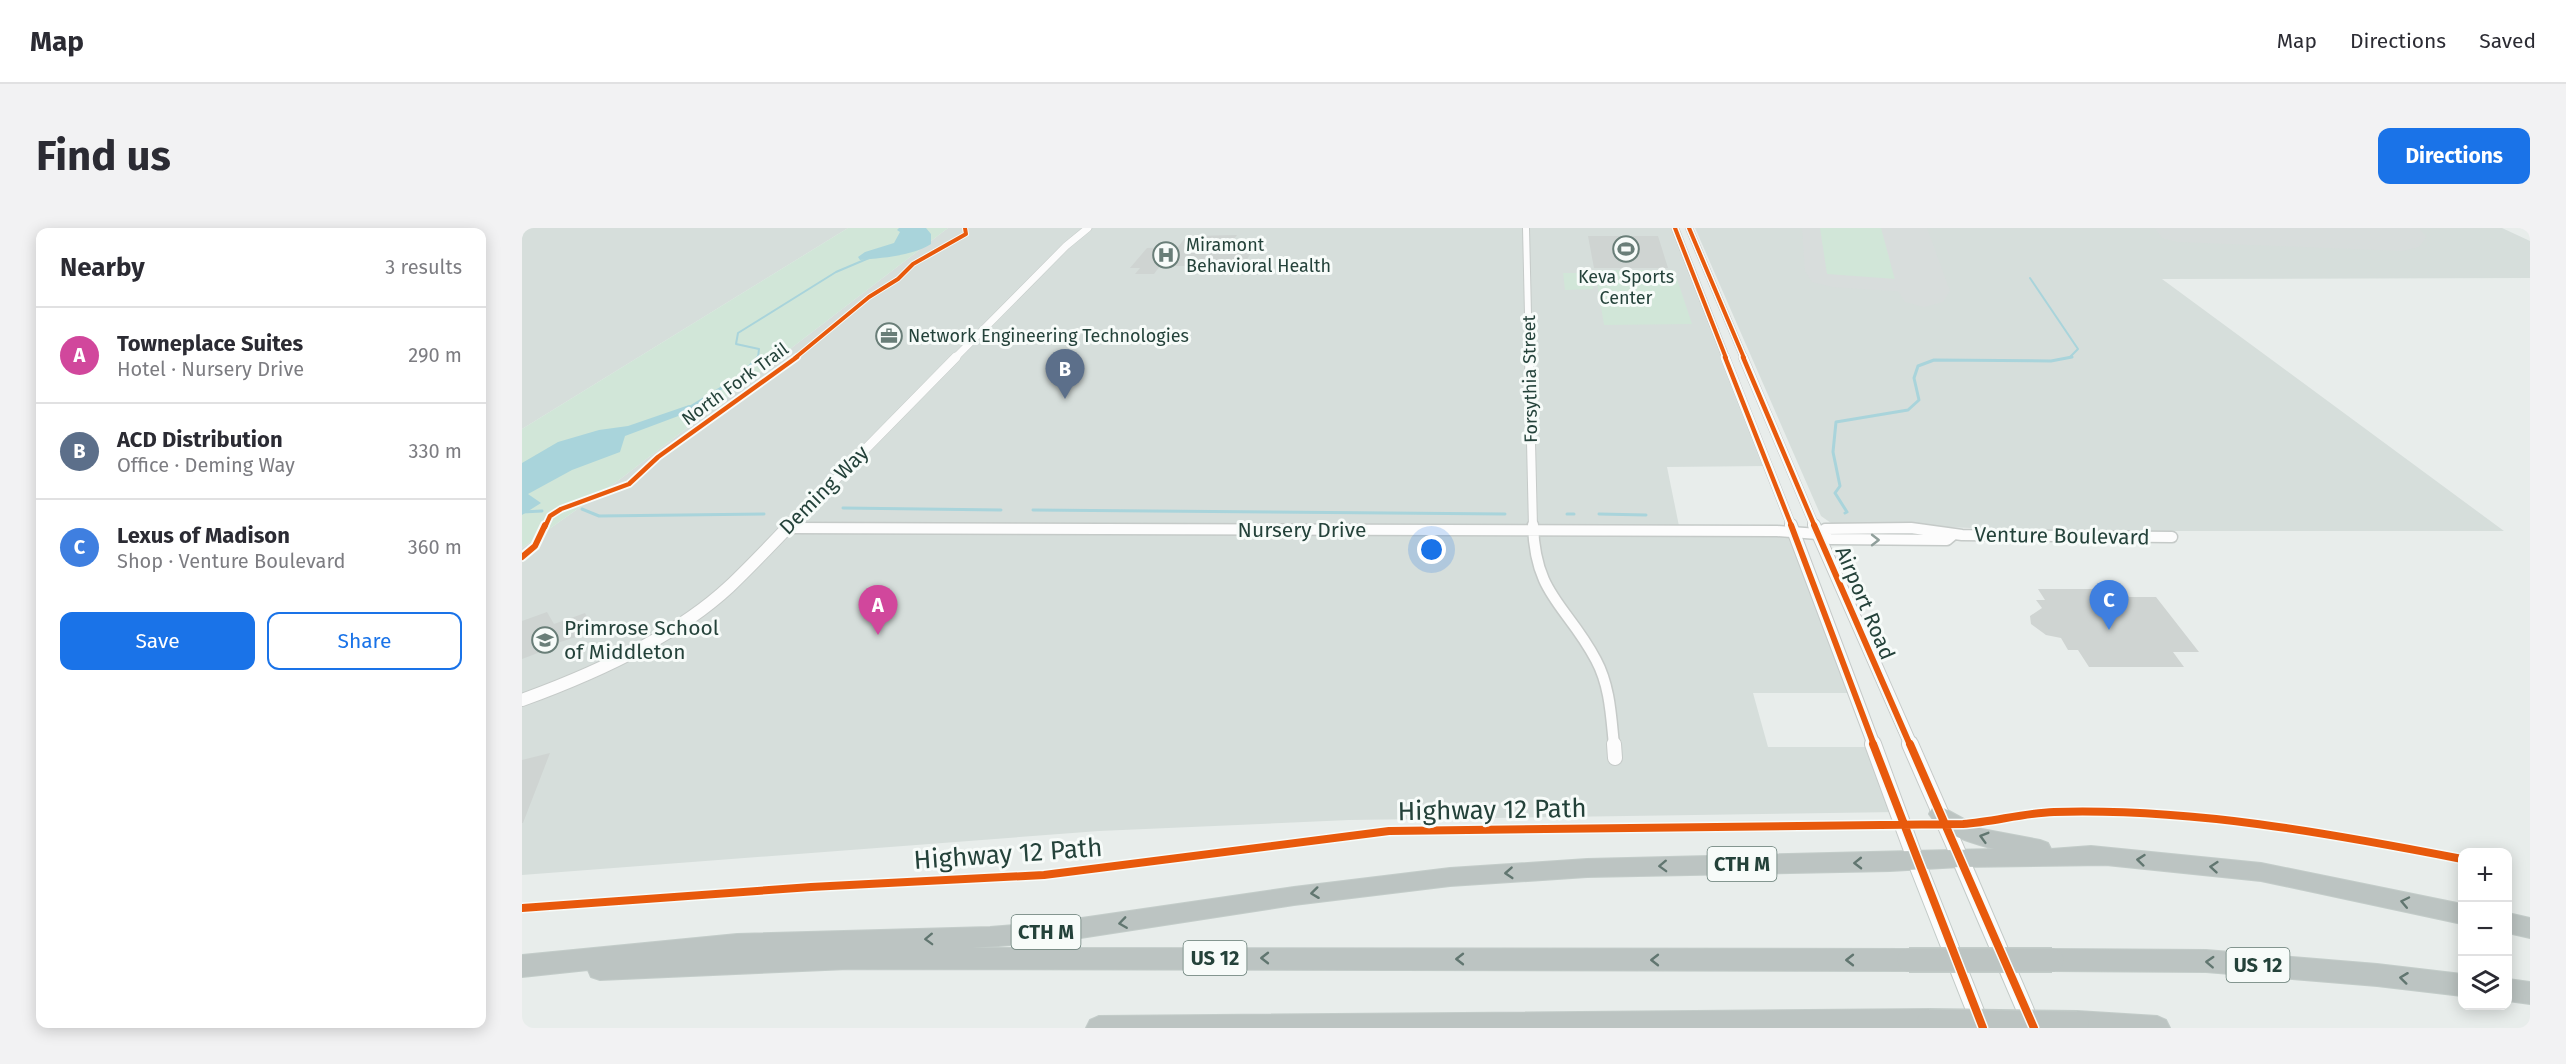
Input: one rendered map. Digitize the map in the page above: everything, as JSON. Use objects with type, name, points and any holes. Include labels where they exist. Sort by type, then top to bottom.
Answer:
[{"type":"highway","points":[[1940,813],[1959,829],[2004,843],[2104,857],[2261,872],[2458,913]]},
{"type":"highway","points":[[1916,861],[1960,858],[2104,857]]},
{"type":"highway","name":"CTH M","points":[[522,966],[737,945],[990,937],[1061,931],[1127,923],[1294,896],[1450,876],[1598,868],[1916,861]]},
{"type":"highway","points":[[2512,924],[2530,928]]},
{"type":"highway","name":"US 12","points":[[522,975],[699,963],[860,958],[2052,960],[2206,962],[2377,975],[2458,984]]},
{"type":"highway","points":[[2512,991],[2530,993]]},
{"type":"highway","points":[[1099,1028],[1929,1021],[2077,1023],[2157,1028]]},
{"type":"main road","name":"Airport Road","points":[[1960,858],[2034,1028]]},
{"type":"main road","name":"Airport Road","points":[[1916,861],[1983,1028]]},
{"type":"street","name":"Deming Way","points":[[522,700],[564,685],[644,646],[691,617],[728,588],[1067,244],[1088,228]]},
{"type":"street","name":"Forsythia Street","points":[[1527,228],[1533,530],[1537,566],[1543,582],[1586,643],[1602,672],[1607,688],[1615,758]]},
{"type":"street","name":"Airport Road","points":[[1675,228],[1794,531],[1916,861]]},
{"type":"street","name":"Airport Road","points":[[1689,228],[1818,534],[1960,858]]},
{"type":"street","name":"Nursery Drive","points":[[786,528],[1794,531],[1818,534]]},
{"type":"street","name":"Venture Boulevard","points":[[1818,534],[1830,539],[1853,540],[1947,540],[1953,535],[2172,537]]},
{"type":"shaded area","points":[[522,228],[848,228],[522,429]]},
{"type":"shaded area","points":[[948,228],[1675,228],[1767,466],[1667,467],[1680,531],[1794,531],[1855,693],[1753,693],[1768,747],[1874,747],[1898,812],[1349,820],[1099,831],[522,875],[522,548],[619,480]]},
{"type":"shaded area","points":[[1695,228],[2502,228],[2530,241],[2530,278],[2162,279],[2504,531],[2058,531],[1831,523],[1821,516]]},
{"type":"green space","points":[[848,228],[948,228],[619,480],[522,548],[522,429]]},
{"type":"green space","points":[[1817,228],[1889,228],[1903,280],[1889,283],[1828,277],[1822,272]]},
{"type":"green space","points":[[1595,270],[1674,270],[1692,324],[1604,325]]},
{"type":"green space","points":[[1563,273],[1591,273],[1593,289],[1565,290]]},
{"type":"water","points":[[899,228],[926,228],[931,234],[931,244],[906,254],[860,260],[858,257],[865,252],[894,243],[900,232],[897,230]]},
{"type":"water","points":[[689,405],[705,406],[625,436],[620,452],[572,470],[528,494],[541,503],[522,515],[522,463],[558,442],[599,430],[628,426]]},
{"type":"building","name":"Miramont Behavioral Health","points":[[1237,235],[1229,246],[1255,246],[1245,263],[1218,263],[1212,272],[1195,272],[1199,266],[1160,266],[1154,274],[1135,274],[1140,268],[1130,268],[1147,248],[1178,247],[1185,238],[1191,236]]},
{"type":"building","name":"Keva Sports Center","points":[[1588,236],[1658,236],[1668,268],[1594,268]]},
{"type":"building","points":[[2038,589],[2093,589],[2095,592],[2125,592],[2129,597],[2156,597],[2199,652],[2173,652],[2184,667],[2089,667],[2078,650],[2068,650],[2061,638],[2046,635],[2031,624],[2030,616],[2042,608],[2036,600],[2045,600]]},
{"type":"building","name":"Primrose School of Middleton","points":[[547,612],[554,624],[585,613],[594,631],[542,648],[543,651],[522,659],[522,621]]},
{"type":"building","points":[[550,753],[523,823],[522,823],[522,760]]},
{"type":"waterway","points":[[758,358],[759,349],[736,344],[738,333],[836,272],[869,258]]},
{"type":"waterway","points":[[2030,278],[2078,349],[2070,357]]},
{"type":"waterway","points":[[692,406],[741,376],[758,357]]},
{"type":"waterway","points":[[1845,513],[1847,512],[1835,493],[1840,486],[1833,452],[1836,422],[1908,410],[1919,400],[1914,378],[1918,366],[1934,360],[2051,361],[2070,357]]},
{"type":"waterway","points":[[843,508],[1001,510]]},
{"type":"waterway","points":[[582,509],[599,516],[764,514]]},
{"type":"waterway","points":[[1033,510],[1505,514]]},
{"type":"waterway","points":[[522,512],[542,511]]},
{"type":"waterway","points":[[1567,514],[1574,514]]},
{"type":"waterway","points":[[1599,514],[1646,515]]},
{"type":"taxiway","points":[[1811,228],[1815,271],[1819,278],[1832,281],[1923,287]]},
{"type":"runway","points":[[1904,228],[1924,291]]},
{"type":"runway","points":[[2178,228],[2402,237]]},
{"type":"cycle path","name":"North Fork Trail","points":[[522,557],[535,546],[550,516],[561,509],[629,484],[658,457],[781,370],[869,297],[898,279],[913,264],[966,234],[965,228]]},
{"type":"cycle path","points":[[1675,228],[1826,614],[1898,812],[1983,1028]]},
{"type":"cycle path","points":[[1689,228],[1818,534],[2034,1028]]},
{"type":"cycle path","name":"Highway 12 Path","points":[[522,908],[811,887],[1044,875],[1389,831],[1963,824],[2054,812],[2106,812],[2208,819],[2361,840],[2458,858]]},
{"type":"place","name":"Keva Sports Center","points":[[1626,249]]},
{"type":"place","name":"Miramont Behavioral Health","points":[[1166,255]]},
{"type":"place","name":"Network Engineering Technologies","points":[[889,336]]},
{"type":"place","name":"ACD Distribution","points":[[1065,399]]},
{"type":"place","name":"Lexus of Madison","points":[[2109,630]]},
{"type":"place","name":"Towneplace Suites","points":[[878,635]]},
{"type":"place","name":"Primrose School of Middleton","points":[[545,640]]}]
